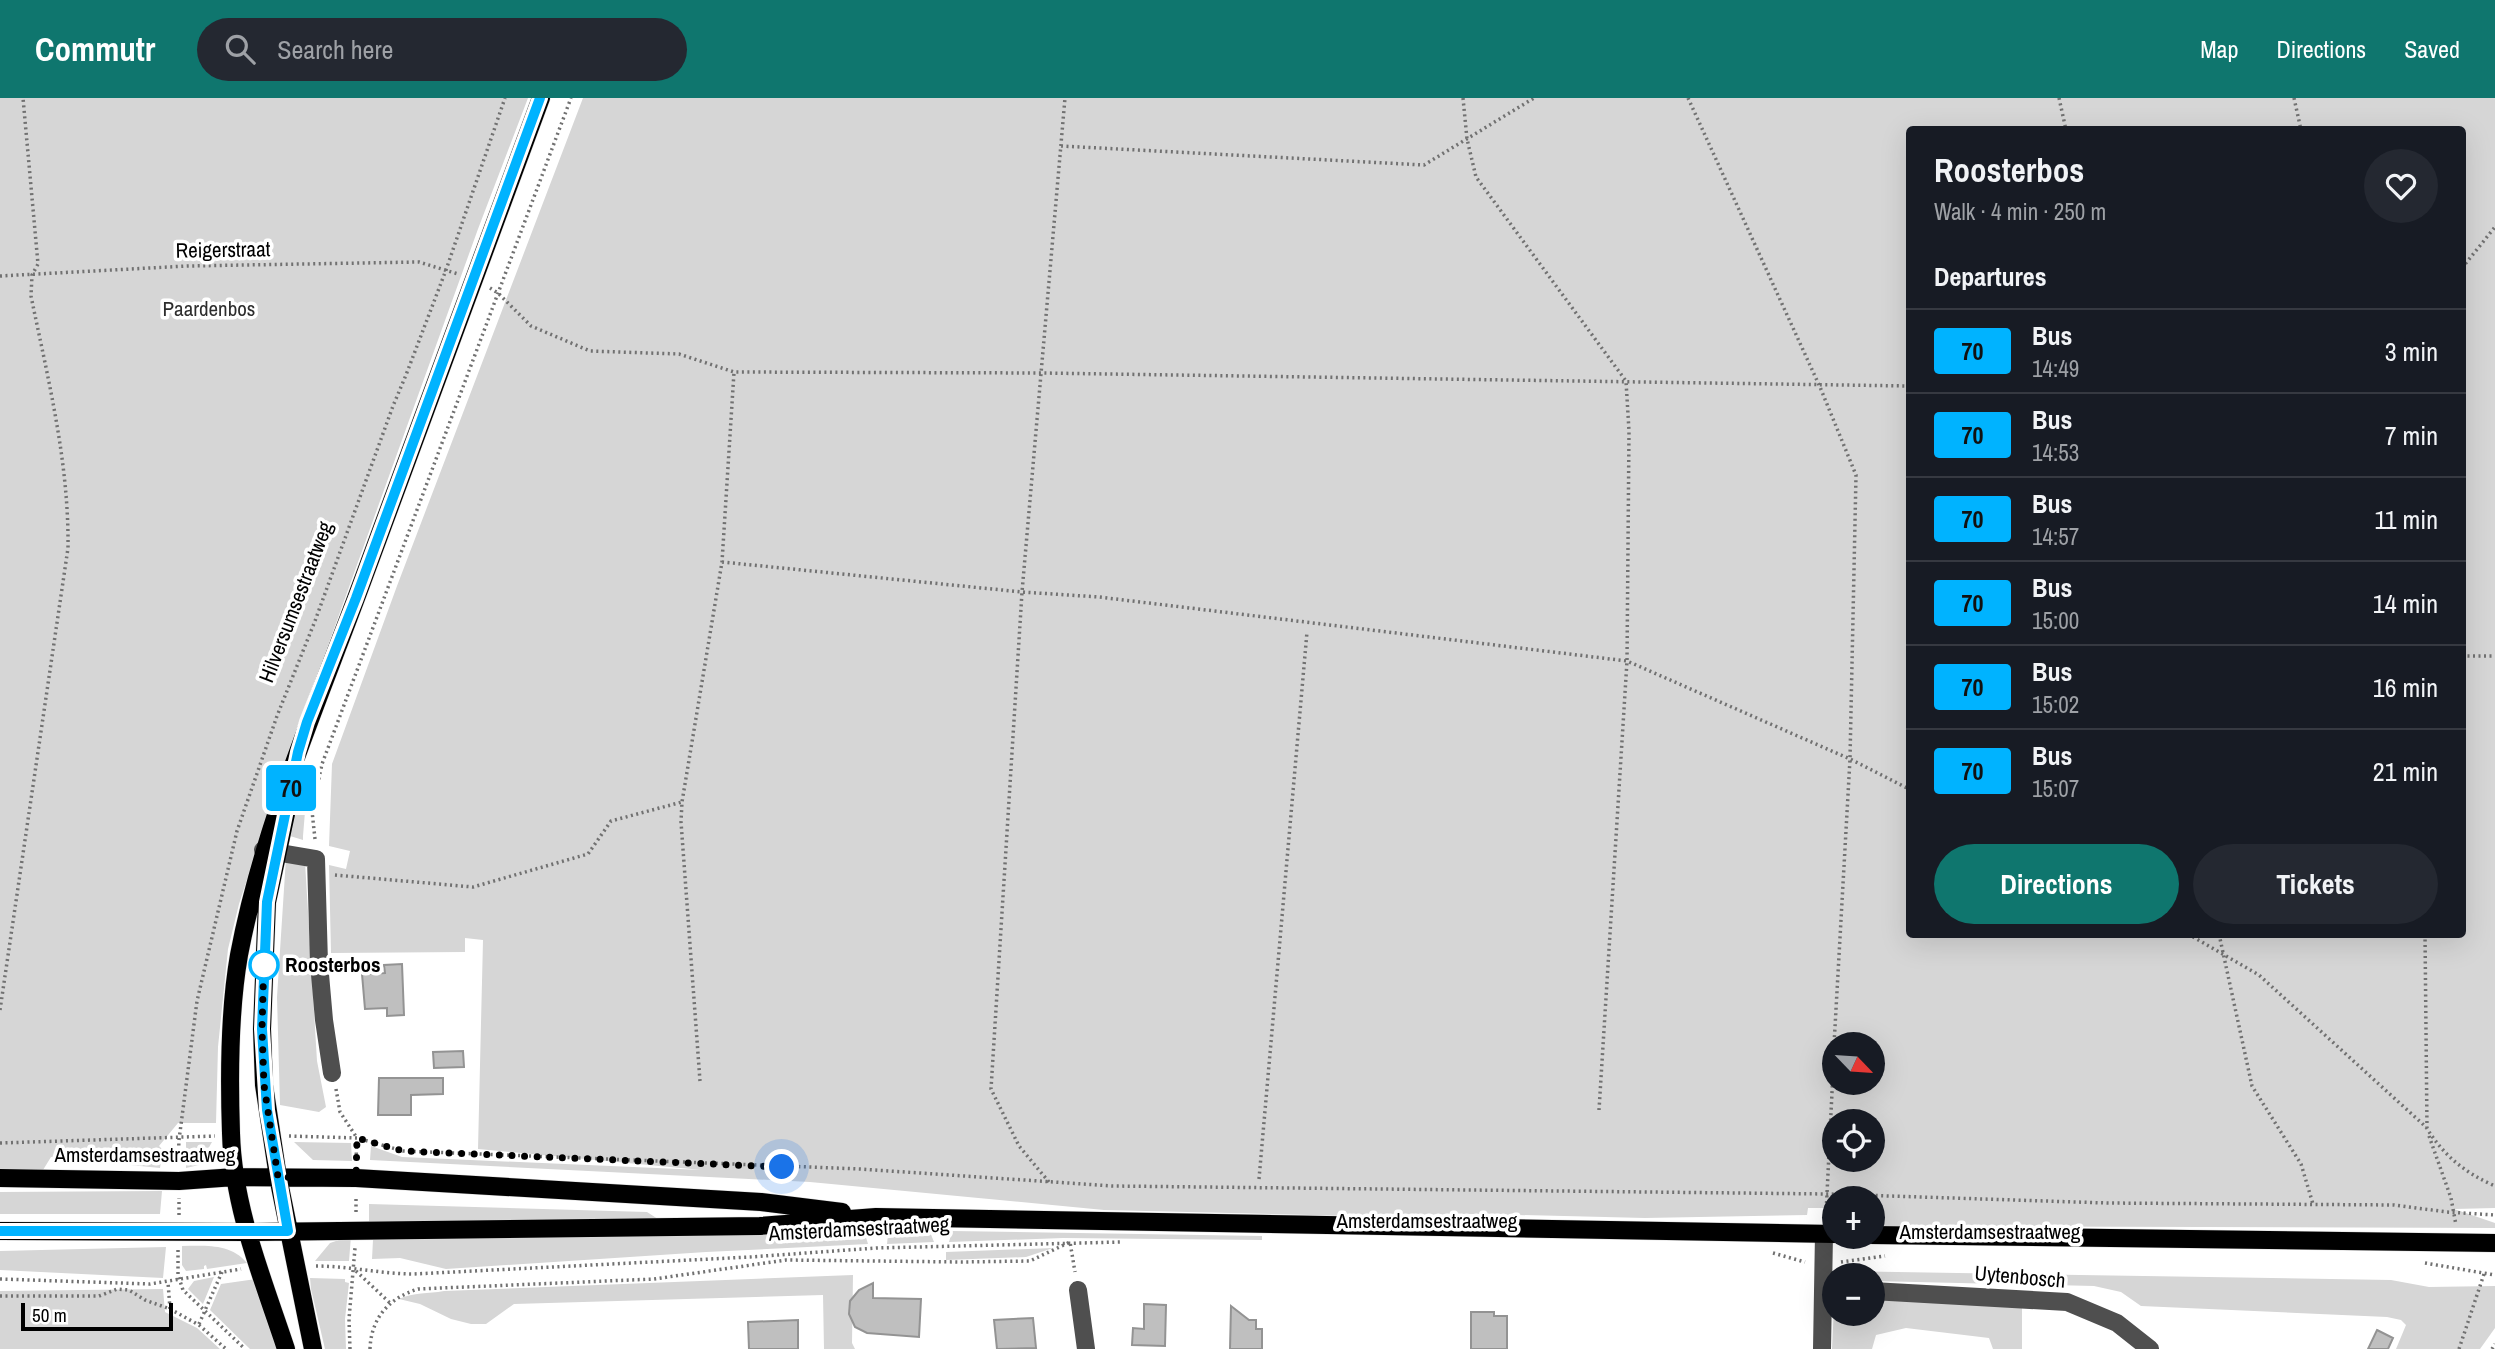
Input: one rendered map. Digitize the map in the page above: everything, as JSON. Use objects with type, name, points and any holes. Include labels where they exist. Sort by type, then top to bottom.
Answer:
[{"type":"main road","points":[[286,1349],[246,1231],[235,1177],[231,1136],[232,1028],[239,957],[307,722],[356,598],[541,98]]},
{"type":"main road","points":[[270,852],[262,1029],[264,1085],[288,1231],[313,1349]]},
{"type":"main road","name":"Amsterdamsestraatweg","points":[[0,1178],[179,1181],[235,1177],[356,1178],[761,1202],[876,1217]]},
{"type":"main road","name":"Amsterdamsestraatweg","points":[[0,1230],[288,1231],[760,1226],[876,1217],[1822,1234]]},
{"type":"main road","name":"Amsterdamsestraatweg","points":[[1885,1235],[2495,1243]]},
{"type":"street","points":[[270,852],[317,864],[319,962],[332,1073]]},
{"type":"street","points":[[1825,1263],[1827,1249]]},
{"type":"street","points":[[1078,1290],[1086,1349]]},
{"type":"street","name":"Uytenbosch","points":[[1885,1292],[2067,1302],[2117,1323],[2150,1349]]},
{"type":"street","points":[[1822,1349],[1825,1326]]},
{"type":"path","points":[[0,1010],[3,970],[68,548],[69,521],[62,449],[31,296],[32,275],[38,264],[23,98]]},
{"type":"path","name":"Hilversumsestraatweg","points":[[179,1280],[180,1136],[197,1001],[243,811],[446,270],[505,98]]},
{"type":"path","points":[[571,98],[322,764],[312,811],[317,864],[333,874],[473,887],[588,854],[611,821],[682,802]]},
{"type":"path","points":[[1049,1182],[1019,1146],[991,1089],[1022,592],[1065,98]]},
{"type":"path","points":[[1463,98],[1467,139],[1476,177],[1626,381],[1629,431],[1627,661],[1599,1110]]},
{"type":"path","points":[[1061,146],[1424,165],[1534,98]]},
{"type":"path","points":[[1688,98],[1820,387],[1856,475],[1850,759],[1835,1032]]},
{"type":"path","points":[[2059,98],[2065,126]]},
{"type":"path","points":[[2294,98],[2300,126]]},
{"type":"path","points":[[2466,263],[2495,226]]},
{"type":"path","name":"Reigerstraat","points":[[0,276],[187,266],[419,262],[446,270]]},
{"type":"path","points":[[473,279],[498,293],[531,326],[590,351],[679,354],[734,372],[1042,373],[1626,381],[1820,387],[1906,386]]},
{"type":"path","points":[[700,1081],[681,822],[682,802],[722,562],[734,372]]},
{"type":"path","points":[[722,562],[1113,599],[1627,661],[1850,759],[1906,787]]},
{"type":"path","points":[[1259,1180],[1307,632]]},
{"type":"path","points":[[2466,656],[2495,656]]},
{"type":"path","points":[[2196,938],[2259,975],[2426,1128],[2437,1145],[2459,1166],[2495,1186]]},
{"type":"path","points":[[2220,938],[2252,1086],[2301,1164],[2314,1204]]},
{"type":"path","points":[[2425,938],[2426,1128],[2454,1213],[2458,1242]]},
{"type":"path","points":[[332,1073],[340,1112],[357,1138],[355,1269],[349,1319],[350,1349]]},
{"type":"path","points":[[1828,1186],[1832,1096]]},
{"type":"path","name":"Amsterdamsestraatweg","points":[[0,1143],[180,1136]]},
{"type":"path","name":"Amsterdamsestraatweg","points":[[357,1138],[403,1151],[860,1169],[1113,1186],[1822,1194]]},
{"type":"path","name":"Amsterdamsestraatweg","points":[[1885,1196],[2106,1203],[2394,1205],[2495,1215]]},
{"type":"path","points":[[370,1349],[375,1323],[390,1303],[403,1294],[418,1289],[654,1279],[786,1260],[1030,1261],[1070,1242],[1078,1290]]},
{"type":"path","name":"Amsterdamsestraatweg","points":[[355,1269],[387,1274],[414,1274],[876,1248],[1135,1242]]},
{"type":"path","name":"Amsterdamsestraatweg","points":[[1772,1252],[1804,1262],[1825,1263],[1855,1262],[1888,1255]]},
{"type":"path","points":[[2416,1262],[2495,1275]]},
{"type":"path","points":[[355,1269],[390,1303]]},
{"type":"path","points":[[199,1325],[222,1272]]},
{"type":"path","points":[[2459,1349],[2484,1274]]},
{"type":"path","points":[[0,1279],[136,1284],[179,1280],[183,1290],[245,1349]]},
{"type":"path","points":[[168,1282],[170,1309]]},
{"type":"path","points":[[0,1296],[99,1296],[117,1289],[129,1290],[199,1325],[226,1349]]},
{"type":"path","points":[[2491,1349],[2495,1345]]},
{"type":"green space","name":"Paardenbos","points":[[0,98],[528,98],[478,229],[277,787],[239,904],[228,949],[218,1047],[216,1123],[178,1123],[159,1146],[163,1150],[160,1168],[51,1157],[43,1170],[0,1171]]},
{"type":"green space","name":"Roosterbos","points":[[583,98],[2495,98],[2495,1208],[2454,1209],[2495,1223],[2495,1228],[1885,1226],[1885,1186],[1822,1186],[1822,1208],[1808,1208],[1807,1215],[1645,1218],[1477,1214],[1352,1216],[1104,1210],[810,1182],[370,1160],[371,1146],[402,1157],[702,1170],[478,1149],[483,940],[465,938],[465,952],[331,953],[329,865],[346,869],[350,851],[329,846],[332,764]]},
{"type":"green space","points":[[309,763],[303,840],[290,836],[298,793]]},
{"type":"green space","points":[[286,858],[305,862],[317,1061],[326,1107],[319,1112],[280,1105],[277,997]]},
{"type":"green space","points":[[186,1142],[212,1142],[199,1165],[186,1168]]},
{"type":"green space","points":[[294,1142],[351,1143],[352,1161],[313,1160]]},
{"type":"green space","points":[[162,1191],[160,1214],[0,1214],[0,1192]]},
{"type":"green space","points":[[369,1204],[647,1212],[658,1219],[369,1222]]},
{"type":"green space","points":[[952,1231],[1262,1236],[1262,1240],[1063,1238],[949,1242]]},
{"type":"green space","points":[[930,1232],[934,1242],[887,1244],[888,1234]]},
{"type":"green space","points":[[756,1233],[865,1234],[868,1244],[446,1269],[400,1258],[372,1259],[373,1240]]},
{"type":"green space","points":[[351,1236],[349,1261],[315,1261],[330,1243]]},
{"type":"green space","points":[[182,1246],[225,1249],[247,1263],[207,1269],[206,1265],[204,1269],[186,1271],[182,1265]]},
{"type":"green space","points":[[166,1247],[163,1278],[0,1270],[0,1251]]},
{"type":"green space","points":[[1053,1248],[1026,1257],[946,1260],[946,1252]]},
{"type":"green space","points":[[1885,1272],[2391,1280],[2429,1287],[2495,1286],[2495,1328],[2480,1349],[2396,1349],[2406,1325],[2401,1320],[2387,1317],[2141,1306],[2121,1292],[2094,1286],[1885,1281]]},
{"type":"green space","points":[[853,1275],[852,1343],[855,1349],[824,1349],[823,1295],[514,1304],[486,1324],[471,1324],[451,1319],[420,1304],[399,1299],[444,1291]]},
{"type":"green space","points":[[214,1277],[203,1304],[188,1289],[194,1281]]},
{"type":"green space","points":[[310,1278],[345,1279],[345,1282],[349,1283],[345,1319],[346,1349],[325,1349]]},
{"type":"green space","points":[[256,1279],[279,1349],[250,1349],[210,1310],[221,1284]]},
{"type":"green space","points":[[163,1289],[165,1312],[197,1328],[220,1349],[0,1349],[0,1291]]},
{"type":"green space","points":[[1885,1298],[2022,1304],[2022,1349],[1993,1349],[1989,1338],[1906,1328],[1876,1335],[1872,1349],[1832,1349],[1833,1326],[1885,1326]]},
{"type":"building","points":[[402,964],[404,1015],[387,1016],[387,1008],[365,1009],[362,974],[385,973],[384,965]]},
{"type":"building","points":[[463,1051],[464,1067],[434,1068],[433,1052]]},
{"type":"building","points":[[379,1078],[443,1078],[443,1094],[411,1095],[411,1115],[378,1115]]},
{"type":"building","points":[[873,1283],[873,1298],[921,1299],[919,1337],[867,1333],[855,1327],[849,1314],[850,1301],[859,1290]]},
{"type":"building","points":[[1144,1304],[1166,1305],[1165,1346],[1132,1345],[1133,1328],[1144,1329]]},
{"type":"building","points":[[1231,1306],[1249,1320],[1256,1320],[1256,1329],[1262,1329],[1262,1349],[1230,1349]]},
{"type":"building","points":[[1471,1312],[1494,1312],[1494,1316],[1507,1316],[1507,1349],[1471,1349]]},
{"type":"building","points":[[1033,1318],[1036,1348],[997,1349],[994,1320]]},
{"type":"building","points":[[798,1320],[798,1349],[749,1349],[748,1322]]},
{"type":"building","points":[[2377,1330],[2393,1338],[2388,1349],[2368,1349]]},
{"type":"bus line","name":"70","points":[[0,1231],[288,1231],[267,1110],[262,1029],[267,902],[298,752],[540,98]]},
{"type":"place","name":"Roosterbos","points":[[264,965]]},
{"type":"route","points":[[264,965],[264,957],[262,1029],[264,1085],[278,1177],[356,1178],[357,1138],[403,1151],[782,1167]]}]
